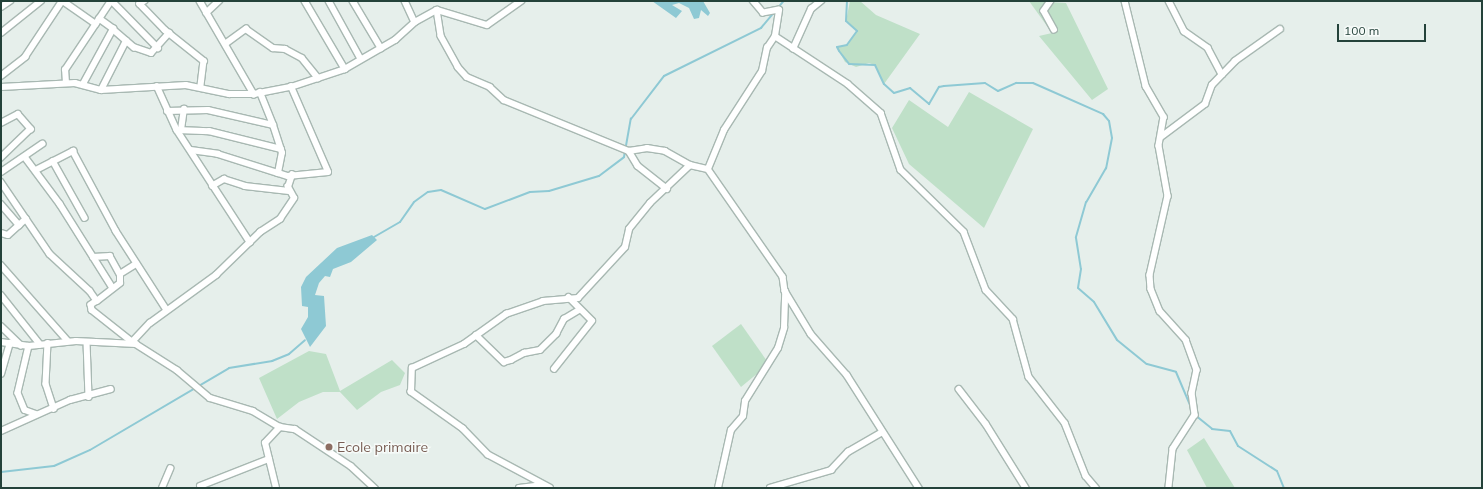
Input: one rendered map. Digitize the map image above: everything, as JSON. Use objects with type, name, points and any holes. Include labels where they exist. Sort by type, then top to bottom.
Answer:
[{"type":"street","points":[[1,8],[9,1]]},
{"type":"street","points":[[1,33],[41,1]]},
{"type":"street","points":[[1,76],[25,57],[63,1],[96,24]]},
{"type":"street","points":[[66,83],[65,71],[112,1],[158,48]]},
{"type":"street","points":[[144,1],[140,4],[169,33],[204,61],[201,87]]},
{"type":"street","points":[[200,1],[225,44],[257,93],[273,125],[281,149],[278,173]]},
{"type":"street","points":[[206,13],[219,1]]},
{"type":"street","points":[[305,1],[345,69]]},
{"type":"street","points":[[329,1],[361,59]]},
{"type":"street","points":[[361,1],[354,3],[381,48]]},
{"type":"street","points":[[405,1],[415,22]]},
{"type":"street","points":[[2,89],[66,83],[83,84],[101,90],[157,86],[201,87],[229,94],[257,93],[291,88],[345,69],[381,48],[415,22],[437,10],[487,25],[522,1]]},
{"type":"street","points":[[708,169],[724,130],[762,71],[768,48],[775,36],[779,10],[763,13],[753,1]]},
{"type":"street","points":[[793,49],[811,9],[821,1]]},
{"type":"street","points":[[1051,1],[1044,11],[1054,29]]},
{"type":"street","points":[[1125,1],[1146,86],[1164,117],[1160,137],[1162,170],[1168,196],[1150,275],[1151,289],[1160,311],[1186,340],[1197,370],[1192,393],[1195,415],[1173,449],[1169,488]]},
{"type":"street","points":[[1169,1],[1181,27],[1208,48],[1222,74]]},
{"type":"street","points":[[437,10],[441,36],[467,77],[490,87],[504,100],[629,151],[647,148],[665,151],[690,165],[708,169],[783,277],[785,291],[784,328],[778,348],[746,401],[743,416],[731,430],[718,488]]},
{"type":"street","points":[[99,19],[126,41],[145,52],[153,52],[158,48],[169,33]]},
{"type":"street","points":[[83,84],[112,29]]},
{"type":"street","points":[[225,44],[246,29],[273,48],[285,49],[302,58],[318,78]]},
{"type":"street","points":[[1160,137],[1205,104],[1212,85],[1222,74],[1280,29]]},
{"type":"street","points":[[775,36],[870,100],[881,113],[901,170],[964,232],[986,290],[1013,319],[1029,377],[1065,423],[1086,476],[1096,488]]},
{"type":"street","points":[[101,90],[126,41]]},
{"type":"street","points":[[157,86],[167,111],[212,186],[250,242]]},
{"type":"street","points":[[191,150],[218,154],[278,173],[292,175],[328,172],[291,88]]},
{"type":"street","points":[[167,111],[184,109],[273,125]]},
{"type":"street","points":[[179,130],[184,109]]},
{"type":"street","points":[[1,122],[20,115],[31,129],[1,158]]},
{"type":"street","points":[[179,130],[209,131],[281,149]]},
{"type":"street","points":[[1,172],[42,144]]},
{"type":"street","points":[[629,151],[638,166],[666,189]]},
{"type":"street","points":[[36,170],[73,152],[136,264],[167,310]]},
{"type":"street","points":[[25,157],[36,170],[113,288]]},
{"type":"street","points":[[53,161],[85,218]]},
{"type":"street","points":[[550,488],[543,486],[488,455],[463,429],[411,392],[412,368],[476,335],[506,314],[543,301],[578,298],[593,285],[625,247],[630,229],[690,165]]},
{"type":"street","points":[[1,342],[22,346],[68,341],[134,343],[167,310],[211,278],[250,242],[283,216],[294,198],[289,191],[292,175]]},
{"type":"street","points":[[212,186],[226,179],[245,186],[289,191]]},
{"type":"street","points":[[1,182],[50,254],[83,282],[96,301]]},
{"type":"street","points":[[1,204],[19,225]]},
{"type":"street","points":[[1,233],[8,235],[26,219]]},
{"type":"street","points":[[93,257],[110,256],[120,274],[120,282],[91,305],[92,310],[134,343],[177,370],[210,398],[253,411],[280,427],[295,429],[363,475],[375,488]]},
{"type":"street","points":[[120,274],[136,264]]},
{"type":"street","points":[[1,265],[68,341]]},
{"type":"street","points":[[785,291],[811,334],[847,376],[919,488]]},
{"type":"street","points":[[1,296],[40,344]]},
{"type":"street","points":[[554,369],[592,321],[579,310],[569,298]]},
{"type":"street","points":[[476,335],[504,362],[524,353],[540,350],[556,334],[564,319],[579,310]]},
{"type":"street","points":[[1,326],[22,346]]},
{"type":"street","points":[[87,342],[89,396]]},
{"type":"street","points":[[1,374],[10,343]]},
{"type":"street","points":[[48,344],[46,384],[54,409]]},
{"type":"street","points":[[29,346],[18,393],[26,410],[36,414]]},
{"type":"street","points":[[959,389],[986,424],[1026,488]]},
{"type":"street","points":[[1,431],[22,424],[36,414],[54,409],[70,400],[111,390]]},
{"type":"street","points":[[276,488],[266,439],[280,427]]},
{"type":"street","points":[[770,488],[831,470],[848,452],[882,432]]},
{"type":"street","points":[[200,486],[269,459]]},
{"type":"street","points":[[162,488],[170,469]]},
{"type":"street","points":[[519,488],[543,486]]},
{"type":"green space","points":[[850,1],[860,1],[876,15],[920,34],[884,84],[875,65],[869,63],[856,67],[845,62],[837,47],[847,45],[857,31],[846,21]]},
{"type":"green space","points":[[1029,1],[1066,3],[1108,89],[1092,100],[1039,36],[1052,33]]},
{"type":"green space","points":[[969,92],[1033,129],[984,228],[909,164],[892,128],[909,100],[948,127]]},
{"type":"green space","points":[[741,324],[769,364],[741,387],[712,346]]},
{"type":"green space","points":[[309,351],[326,354],[340,391],[392,360],[405,373],[400,385],[381,392],[357,410],[340,392],[323,392],[299,402],[277,419],[259,378]]},
{"type":"green space","points":[[1204,438],[1235,488],[1207,488],[1187,450]]},
{"type":"water","points":[[652,1],[703,1],[710,13],[708,16],[701,10],[699,18],[694,19],[689,8],[679,3],[672,5],[682,11],[676,18]]},
{"type":"water","points":[[372,235],[377,240],[351,262],[333,269],[330,277],[325,276],[319,283],[315,295],[324,296],[326,326],[310,347],[301,329],[308,317],[308,307],[302,306],[301,287],[306,277],[337,248]]},
{"type":"waterway","points":[[374,237],[400,222],[414,202],[428,192],[441,190],[485,209],[530,192],[549,191],[599,176],[624,157],[631,119],[664,76],[761,28],[784,1]]},
{"type":"waterway","points":[[847,1],[846,21],[857,31],[847,45],[837,47],[839,51],[849,64],[875,65],[884,84],[894,93],[910,88],[929,104],[939,87],[985,83],[998,91],[1016,83],[1033,83],[1103,114],[1109,121],[1112,138],[1106,168],[1086,202],[1076,238],[1081,269],[1078,288],[1094,302],[1117,340],[1147,364],[1176,372],[1193,412]]},
{"type":"waterway","points":[[1,472],[54,466],[90,450],[229,368],[272,361],[289,354],[305,340]]},
{"type":"waterway","points":[[1195,415],[1212,429],[1230,431],[1238,446],[1277,471],[1284,488]]},
{"type":"place","name":"Ecole primaire","points":[[329,447]]}]
